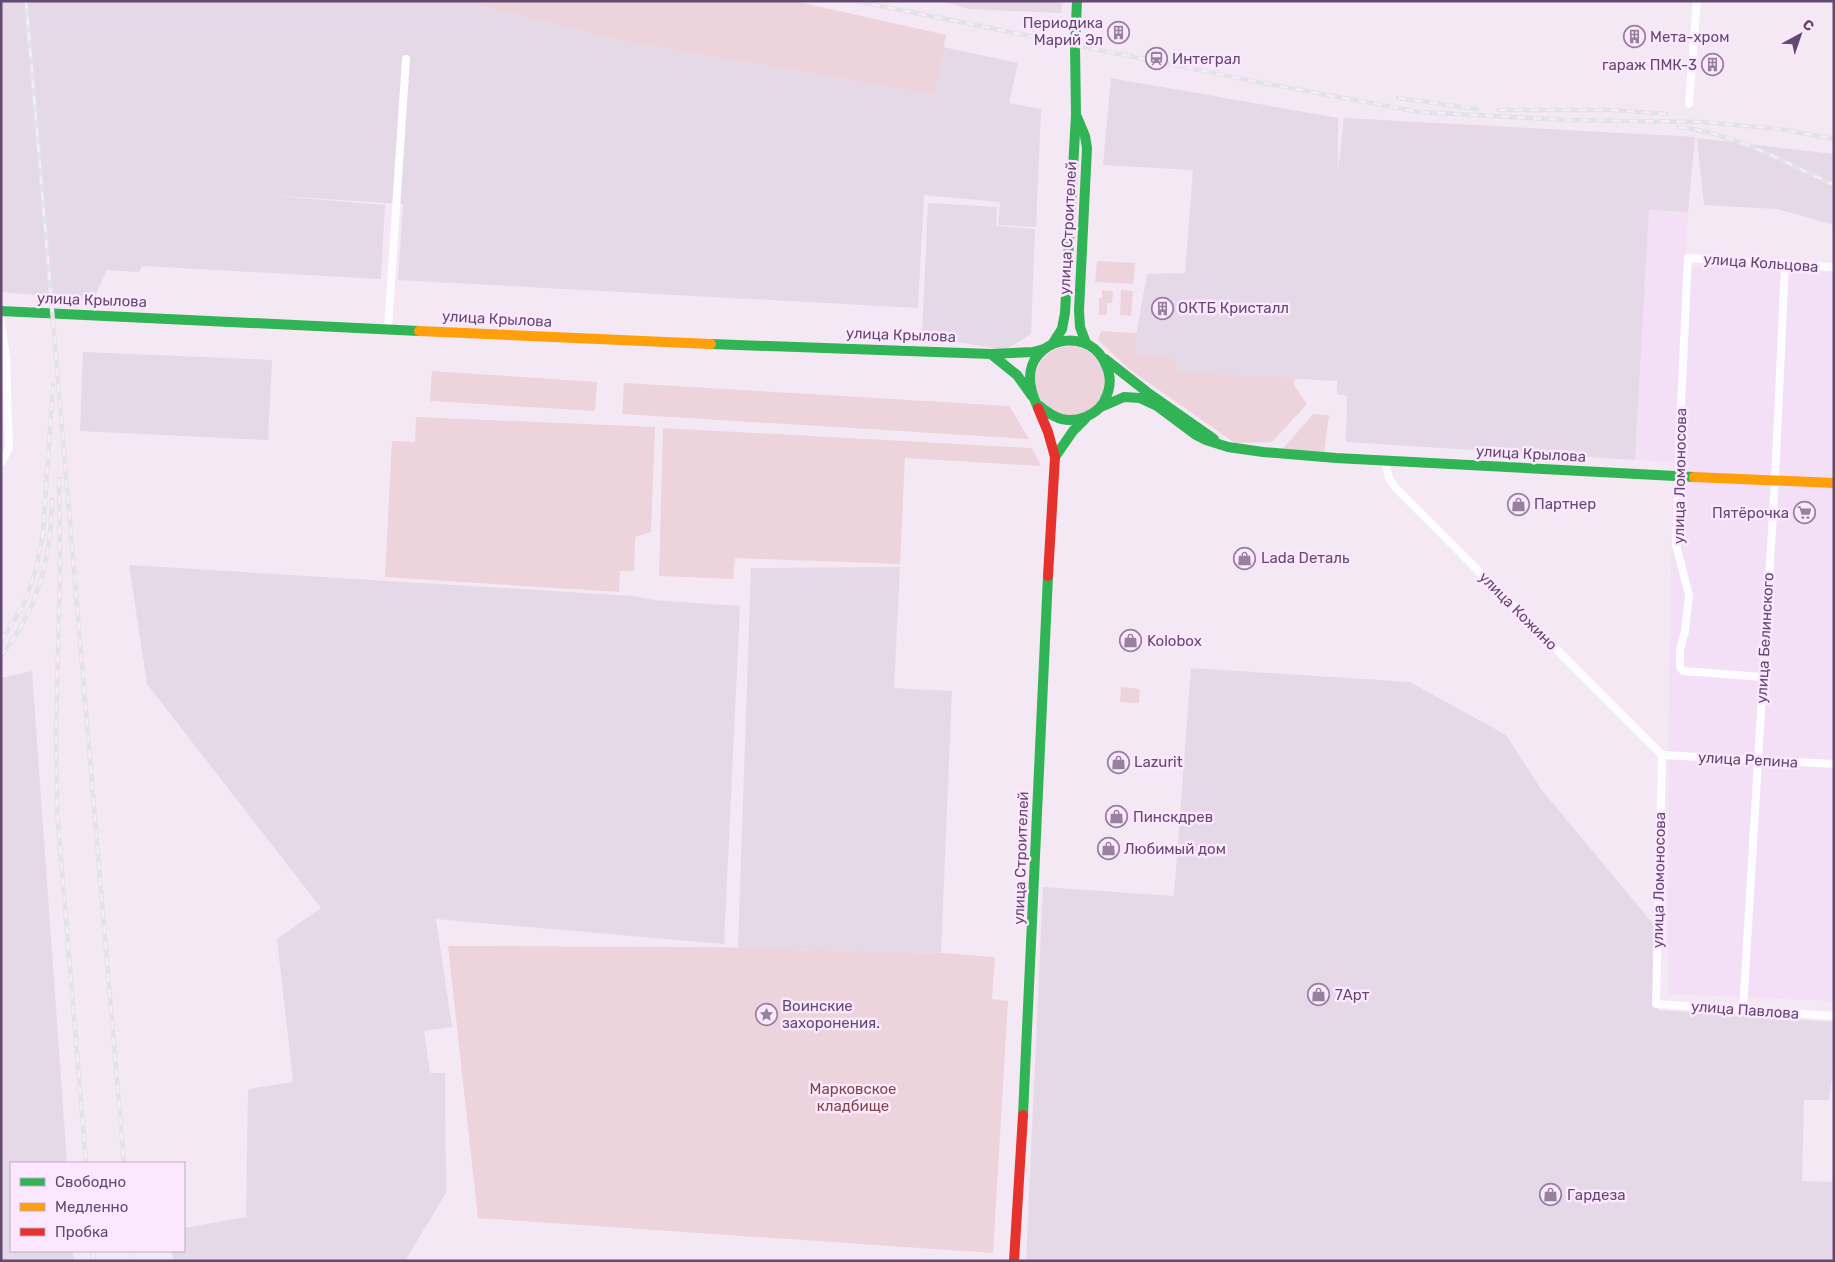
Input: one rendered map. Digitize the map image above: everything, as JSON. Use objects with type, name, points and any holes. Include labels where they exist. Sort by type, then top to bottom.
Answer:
[{"type":"main road","name":"улица Строителей","points":[[1053,343],[1062,329],[1064,314],[1076,115],[1075,46],[1077,1]]},
{"type":"main road","name":"улица Строителей","points":[[1076,115],[1085,136],[1087,148],[1079,310],[1080,327],[1086,343]]},
{"type":"main road","name":"улица Крылова","points":[[1,311],[653,341],[991,354],[1033,352],[1044,349]]},
{"type":"main road","name":"улица Строителей","points":[[1014,1261],[1029,1008],[1041,698],[1055,456],[1048,430],[1029,384],[1030,371],[1035,359],[1053,343],[1075,340],[1086,343]]},
{"type":"main road","points":[[1055,456],[1073,430],[1100,407],[1107,397],[1110,373],[1104,359],[1086,343]]},
{"type":"main road","points":[[991,354],[1017,374],[1045,413],[1060,419],[1076,420],[1086,417]]},
{"type":"main road","name":"улица Крылова","points":[[1104,359],[1147,392],[1227,448]]},
{"type":"main road","name":"улица Крылова","points":[[1100,407],[1118,398],[1139,397],[1208,442],[1227,448],[1278,454],[1834,483]]},
{"type":"street","points":[[1689,104],[1698,1]]},
{"type":"street","points":[[388,328],[406,59]]},
{"type":"street","name":"улица Кольцова","points":[[1688,258],[1834,267]]},
{"type":"street","name":"улица Ломоносова","points":[[1688,258],[1676,546],[1689,595],[1686,630],[1680,650],[1680,667],[1683,671],[1763,677]]},
{"type":"street","name":"улица Белинского","points":[[1743,1010],[1759,760],[1785,265]]},
{"type":"street","points":[[1,321],[6,356],[9,439],[9,448],[1,463]]},
{"type":"street","name":"улица Кожино","points":[[1385,460],[1386,470],[1395,487],[1662,755]]},
{"type":"street","name":"улица Ломоносова","points":[[1656,1004],[1662,755]]},
{"type":"street","name":"улица Репина","points":[[1662,755],[1834,764]]},
{"type":"street","name":"улица Павлова","points":[[1656,1004],[1834,1016]]},
{"type":"shaded area","points":[[1,1],[467,1],[479,6],[616,40],[935,95],[943,47],[1018,63],[1009,103],[1041,109],[1036,227],[998,225],[1000,202],[924,195],[918,308],[398,280],[403,204],[264,195],[385,205],[381,279],[142,266],[139,272],[107,270],[93,300],[1,292]]},
{"type":"shaded area","points":[[942,1],[1062,1],[1061,13],[969,9]]},
{"type":"shaded area","name":"ОКТБ Кристалл","points":[[1111,78],[1338,118],[1338,170],[1344,118],[1695,137],[1688,212],[1649,210],[1635,460],[1346,442],[1347,396],[1337,394],[1337,381],[1175,372],[1175,359],[1135,353],[1136,336],[1147,274],[1185,273],[1193,170],[1103,165]]},
{"type":"shaded area","points":[[1697,138],[1834,154],[1834,225],[1777,209],[1704,205]]},
{"type":"shaded area","points":[[928,203],[997,207],[996,226],[1035,229],[1031,334],[1005,350],[922,336]]},
{"type":"shaded area","points":[[1649,210],[1688,212],[1685,266],[1834,272],[1834,1001],[1668,994],[1668,749],[1673,462],[1635,460]]},
{"type":"shaded area","points":[[83,352],[272,360],[268,440],[80,431]]},
{"type":"shaded area","points":[[129,565],[634,596],[653,600],[740,606],[724,944],[436,919],[452,1027],[424,1031],[430,1073],[445,1073],[446,1193],[405,1261],[173,1261],[172,1252],[185,1252],[185,1228],[246,1217],[248,1089],[293,1082],[277,939],[321,908],[147,684]]},
{"type":"shaded area","points":[[900,567],[894,688],[952,691],[941,953],[738,948],[751,568]]},
{"type":"shaded area","points":[[1191,668],[1410,682],[1506,735],[1541,789],[1660,932],[1658,1010],[1834,1022],[1834,1063],[1829,1100],[1804,1100],[1802,1181],[1834,1182],[1834,1261],[1026,1261],[1043,887],[1174,896]]},
{"type":"shaded area","points":[[32,671],[67,1162],[10,1162],[10,1252],[73,1252],[74,1261],[1,1261],[1,678]]},
{"type":"green space","points":[[467,1],[794,1],[946,35],[935,95],[616,40],[479,6]]},
{"type":"green space","points":[[1097,261],[1135,263],[1133,284],[1095,282]]},
{"type":"green space","points":[[1102,290],[1113,291],[1112,303],[1107,303],[1107,315],[1099,315],[1099,298],[1102,298]]},
{"type":"green space","points":[[1121,290],[1133,291],[1131,316],[1120,315]]},
{"type":"green space","points":[[1101,331],[1137,333],[1135,353],[1176,359],[1175,372],[1295,378],[1294,385],[1307,404],[1272,442],[1235,443],[1129,369],[1098,340]]},
{"type":"green space","points":[[1070,346],[1089,352],[1099,362],[1105,381],[1099,400],[1089,410],[1070,416],[1051,410],[1041,400],[1035,381],[1041,362],[1051,352]]},
{"type":"green space","points":[[432,371],[597,382],[595,411],[430,401]]},
{"type":"green space","points":[[624,383],[1009,406],[1029,439],[622,414]]},
{"type":"green space","points":[[1313,414],[1329,415],[1324,453],[1282,450]]},
{"type":"green space","points":[[416,417],[655,427],[651,532],[635,537],[634,571],[620,571],[619,592],[385,577],[392,441],[415,442]]},
{"type":"green space","points":[[663,428],[1032,448],[1041,466],[905,458],[900,564],[735,558],[733,579],[659,576]]},
{"type":"green space","points":[[1121,687],[1140,689],[1139,703],[1120,702]]},
{"type":"green space","name":"Марковское кладбище","points":[[448,946],[705,947],[941,953],[995,957],[992,999],[1008,1001],[993,1253],[478,1218]]},
{"type":"railway","points":[[26,1],[124,1162]]},
{"type":"railway","points":[[856,1],[1258,82],[1419,112],[1567,120],[1702,122],[1781,129],[1834,139]]},
{"type":"railway","points":[[1398,98],[1477,109]]},
{"type":"railway","points":[[1499,110],[1614,110],[1666,114]]},
{"type":"railway","points":[[1679,127],[1699,130],[1739,142],[1834,185]]},
{"type":"railway","points":[[1,641],[24,604],[36,569],[43,533],[53,385]]},
{"type":"railway","points":[[59,479],[60,573],[56,730],[57,810],[86,1162]]},
{"type":"railway","points":[[1,656],[24,620],[40,582],[49,543],[52,500]]},
{"type":"railway","points":[[93,1252],[94,1261]]},
{"type":"railway","points":[[131,1252],[132,1261]]},
{"type":"traffic: fast","points":[[1053,343],[1062,329],[1065,313],[1076,115],[1075,46],[1077,1]]},
{"type":"traffic: fast","points":[[1077,117],[1085,136],[1087,148],[1079,310],[1080,327],[1086,343]]},
{"type":"traffic: fast","points":[[1,311],[419,331]]},
{"type":"traffic: fast","points":[[1038,405],[1061,419],[1077,419],[1092,414],[1103,402],[1109,386],[1109,373],[1103,359],[1094,349],[1083,343],[1059,342],[1048,347],[1038,355],[1032,366],[1030,379],[1038,408]]},
{"type":"traffic: fast","points":[[711,344],[991,354],[1033,352],[1044,349]]},
{"type":"traffic: fast","points":[[991,354],[1017,375],[1032,396]]},
{"type":"traffic: fast","points":[[1105,359],[1147,392],[1214,439]]},
{"type":"traffic: fast","points":[[1101,407],[1124,397],[1140,398],[1157,406],[1196,435],[1206,440],[1228,447],[1263,452],[1336,458],[1694,477]]},
{"type":"traffic: fast","points":[[1055,457],[1073,431],[1085,419]]},
{"type":"traffic: fast","points":[[1023,1115],[1048,576]]},
{"type":"traffic: slow","points":[[419,331],[711,344]]},
{"type":"traffic: slow","points":[[1694,477],[1834,483]]},
{"type":"traffic: jam","points":[[1038,408],[1048,432],[1055,457],[1048,576]]},
{"type":"traffic: jam","points":[[1014,1261],[1023,1115]]},
{"type":"place","name":"Периодика Марий Эл","points":[[1119,32]]},
{"type":"place","name":"Мета-хром","points":[[1634,37]]},
{"type":"place","name":"Интеграл","points":[[1156,59]]},
{"type":"place","name":"гараж ПМК-3","points":[[1713,65]]},
{"type":"place","name":"ОКТБ Кристалл","points":[[1162,308]]},
{"type":"place","name":"Партнер","points":[[1518,504]]},
{"type":"place","name":"Пятёрочка","points":[[1805,513]]},
{"type":"place","name":"Lada Dеталь","points":[[1245,558]]},
{"type":"place","name":"Kolobox","points":[[1131,641]]},
{"type":"place","name":"Lazurit","points":[[1118,762]]},
{"type":"place","name":"Пинскдрев","points":[[1117,817]]},
{"type":"place","name":"Любимый дом","points":[[1108,849]]},
{"type":"place","name":"7Арт","points":[[1319,995]]},
{"type":"place","name":"Воинские захоронения.","points":[[766,1015]]},
{"type":"place","name":"Гардеза","points":[[1551,1195]]}]
